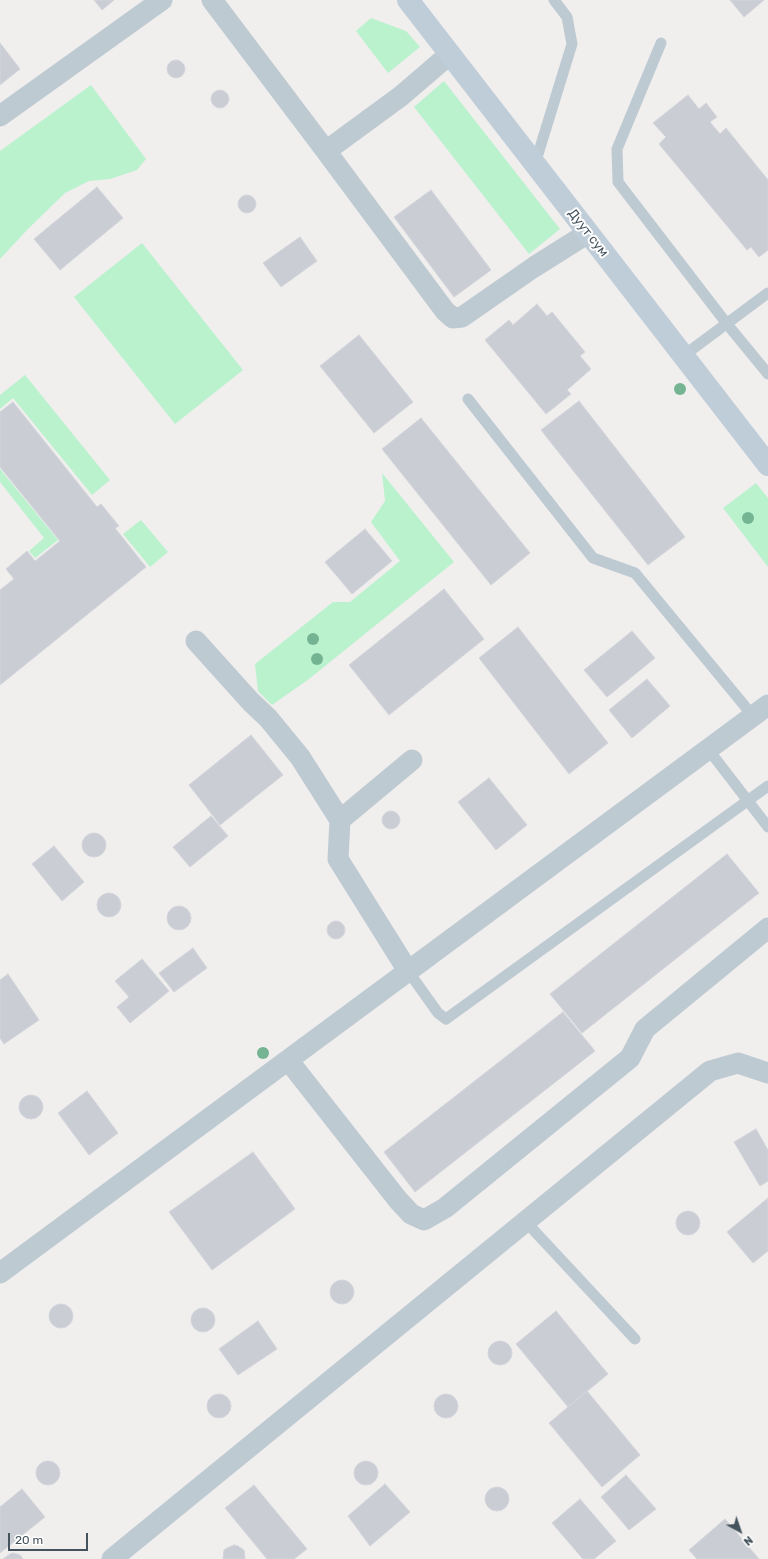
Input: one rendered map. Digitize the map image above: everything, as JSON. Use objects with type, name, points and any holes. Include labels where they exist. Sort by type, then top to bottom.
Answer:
[{"type":"main road","name":"Дуут сум","points":[[408,0],[768,465]]},
{"type":"street","points":[[0,116],[162,0]]},
{"type":"street","points":[[212,0],[445,311],[453,318],[462,317],[534,267],[588,233]]},
{"type":"street","points":[[326,151],[401,96],[450,54]]},
{"type":"street","points":[[196,641],[251,702],[268,718],[300,757],[340,820],[338,859],[408,971]]},
{"type":"street","points":[[0,1273],[760,710]]},
{"type":"street","points":[[340,820],[412,760]]},
{"type":"street","points":[[288,1060],[398,1200],[411,1214],[424,1220],[445,1208],[630,1058],[645,1029],[768,928]]},
{"type":"street","points":[[112,1559],[710,1071],[738,1063],[768,1073]]},
{"type":"lane","points":[[535,164],[572,44],[567,16],[554,0]]},
{"type":"lane","points":[[661,43],[617,149],[618,182],[727,324],[768,374]]},
{"type":"lane","points":[[683,356],[768,293]]},
{"type":"lane","points":[[468,399],[593,558],[635,573],[760,710]]},
{"type":"lane","points":[[708,749],[768,828]]},
{"type":"lane","points":[[408,971],[438,1013],[446,1020],[768,786]]},
{"type":"lane","points":[[526,1222],[635,1339]]},
{"type":"green space","points":[[371,18],[406,31],[420,47],[388,73],[356,31]]},
{"type":"green space","points":[[444,81],[560,229],[529,254],[414,107]]},
{"type":"green space","points":[[91,85],[146,159],[137,170],[110,179],[89,181],[65,193],[0,259],[0,151]]},
{"type":"green space","points":[[142,243],[243,370],[175,424],[74,297]]},
{"type":"green space","points":[[25,375],[110,480],[92,495],[13,398],[0,409],[0,395]]},
{"type":"green space","points":[[0,469],[58,540],[35,558],[29,551],[44,538],[0,482]]},
{"type":"green space","points":[[382,473],[454,562],[309,679],[272,705],[258,691],[255,664],[333,602],[350,602],[400,561],[371,522],[385,501]]},
{"type":"green space","points":[[756,483],[768,498],[768,567],[723,508]]},
{"type":"green space","points":[[141,520],[168,552],[150,567],[123,534]]},
{"type":"building","points":[[94,0],[114,0],[102,10]]},
{"type":"building","points":[[730,0],[764,0],[744,17]]},
{"type":"building","points":[[0,43],[20,69],[0,85]]},
{"type":"building","points":[[176,60],[182,63],[185,69],[182,75],[176,78],[170,75],[167,69],[170,63]]},
{"type":"building","points":[[220,90],[226,93],[229,99],[226,105],[220,108],[214,105],[211,99],[214,93]]},
{"type":"building","points":[[688,95],[699,109],[706,103],[717,117],[710,122],[720,134],[726,128],[768,180],[768,250],[759,257],[751,247],[747,250],[659,144],[666,137],[653,123]]},
{"type":"building","points":[[97,187],[123,218],[60,270],[34,239]]},
{"type":"building","points":[[431,190],[491,270],[454,297],[394,217]]},
{"type":"building","points":[[247,195],[253,198],[256,204],[253,210],[247,213],[241,210],[238,204],[241,198]]},
{"type":"building","points":[[300,237],[317,261],[281,287],[263,263]]},
{"type":"building","points":[[537,304],[547,316],[552,312],[585,352],[580,356],[591,369],[567,390],[571,394],[546,414],[485,340],[509,320],[513,325]]},
{"type":"building","points":[[359,335],[413,402],[374,433],[320,366]]},
{"type":"building","points":[[579,401],[685,537],[648,565],[541,430]]},
{"type":"building","points":[[13,402],[97,507],[101,504],[119,526],[115,528],[146,567],[0,685],[0,590],[14,579],[6,569],[27,551],[35,561],[60,541],[0,467],[0,412]]},
{"type":"building","points":[[421,418],[530,553],[491,585],[382,449]]},
{"type":"building","points":[[365,529],[392,561],[352,594],[325,562]]},
{"type":"building","points":[[444,589],[484,639],[389,715],[349,665]]},
{"type":"building","points":[[518,627],[608,743],[569,774],[479,658]]},
{"type":"building","points":[[632,631],[655,658],[607,697],[584,670]]},
{"type":"building","points":[[647,679],[670,706],[632,738],[609,710]]},
{"type":"building","points":[[251,735],[283,775],[220,825],[189,785]]},
{"type":"building","points":[[489,778],[527,825],[496,850],[458,802]]},
{"type":"building","points":[[391,811],[397,814],[400,820],[397,826],[391,829],[385,826],[382,820],[385,814]]},
{"type":"building","points":[[211,816],[228,836],[190,867],[173,847]]},
{"type":"building","points":[[94,833],[102,837],[106,845],[102,853],[94,857],[86,853],[82,845],[86,837]]},
{"type":"building","points":[[54,846],[84,882],[62,901],[32,864]]},
{"type":"building","points":[[727,854],[759,893],[582,1033],[550,994]]},
{"type":"building","points":[[109,893],[117,897],[121,905],[117,913],[109,917],[101,913],[97,905],[101,897]]},
{"type":"building","points":[[179,906],[187,910],[191,918],[187,926],[179,930],[171,926],[167,918],[171,910]]},
{"type":"building","points":[[336,921],[342,924],[345,930],[342,936],[336,939],[330,936],[327,930],[330,924]]},
{"type":"building","points":[[193,948],[207,968],[174,992],[159,973]]},
{"type":"building","points":[[142,959],[169,991],[130,1023],[117,1007],[129,997],[115,981]]},
{"type":"building","points":[[8,974],[39,1020],[4,1044],[0,1038],[0,980]]},
{"type":"building","points":[[563,1012],[595,1051],[415,1192],[384,1152]]},
{"type":"building","points":[[87,1091],[118,1133],[89,1155],[58,1113]]},
{"type":"building","points":[[31,1095],[39,1099],[43,1107],[39,1115],[31,1119],[23,1115],[19,1107],[23,1099]]},
{"type":"building","points":[[756,1129],[768,1150],[768,1181],[760,1186],[734,1142]]},
{"type":"building","points":[[253,1152],[295,1209],[212,1270],[169,1212]]},
{"type":"building","points":[[768,1198],[768,1251],[753,1263],[727,1232]]},
{"type":"building","points":[[688,1211],[696,1215],[700,1223],[696,1231],[688,1235],[680,1231],[676,1223],[680,1215]]},
{"type":"building","points":[[342,1280],[350,1284],[354,1292],[350,1300],[342,1304],[334,1300],[330,1292],[334,1284]]},
{"type":"building","points":[[61,1304],[69,1308],[73,1316],[69,1324],[61,1328],[53,1324],[49,1316],[53,1308]]},
{"type":"building","points":[[203,1308],[211,1312],[215,1320],[211,1328],[203,1332],[195,1328],[191,1320],[195,1312]]},
{"type":"building","points":[[556,1311],[608,1374],[568,1407],[516,1344]]},
{"type":"building","points":[[258,1321],[277,1349],[238,1375],[219,1349]]},
{"type":"building","points":[[500,1341],[508,1345],[512,1353],[508,1361],[500,1365],[492,1361],[488,1353],[492,1345]]},
{"type":"building","points":[[587,1391],[640,1455],[602,1487],[549,1423]]},
{"type":"building","points":[[219,1394],[227,1398],[231,1406],[227,1414],[219,1418],[211,1414],[207,1406],[211,1398]]},
{"type":"building","points":[[446,1394],[454,1398],[458,1406],[454,1414],[446,1418],[438,1414],[434,1406],[438,1398]]},
{"type":"building","points":[[48,1461],[56,1465],[60,1473],[56,1481],[48,1485],[40,1481],[36,1473],[40,1465]]},
{"type":"building","points":[[366,1461],[374,1465],[378,1473],[374,1481],[366,1485],[358,1481],[354,1473],[358,1465]]},
{"type":"building","points":[[626,1475],[656,1509],[629,1530],[601,1497]]},
{"type":"building","points":[[385,1484],[410,1512],[370,1546],[348,1516]]},
{"type":"building","points":[[254,1485],[307,1549],[294,1559],[267,1559],[225,1508]]},
{"type":"building","points":[[497,1487],[505,1491],[509,1499],[505,1507],[497,1511],[489,1507],[485,1499],[489,1491]]},
{"type":"building","points":[[22,1489],[45,1517],[0,1553],[0,1507]]},
{"type":"building","points":[[580,1499],[616,1541],[594,1559],[583,1559],[552,1523]]},
{"type":"building","points":[[725,1519],[759,1559],[697,1559],[689,1550]]},
{"type":"building","points":[[234,1545],[244,1550],[245,1559],[223,1559],[224,1550]]},
{"type":"building","points":[[13,1553],[20,1555],[23,1559],[3,1559],[10,1554]]}]
